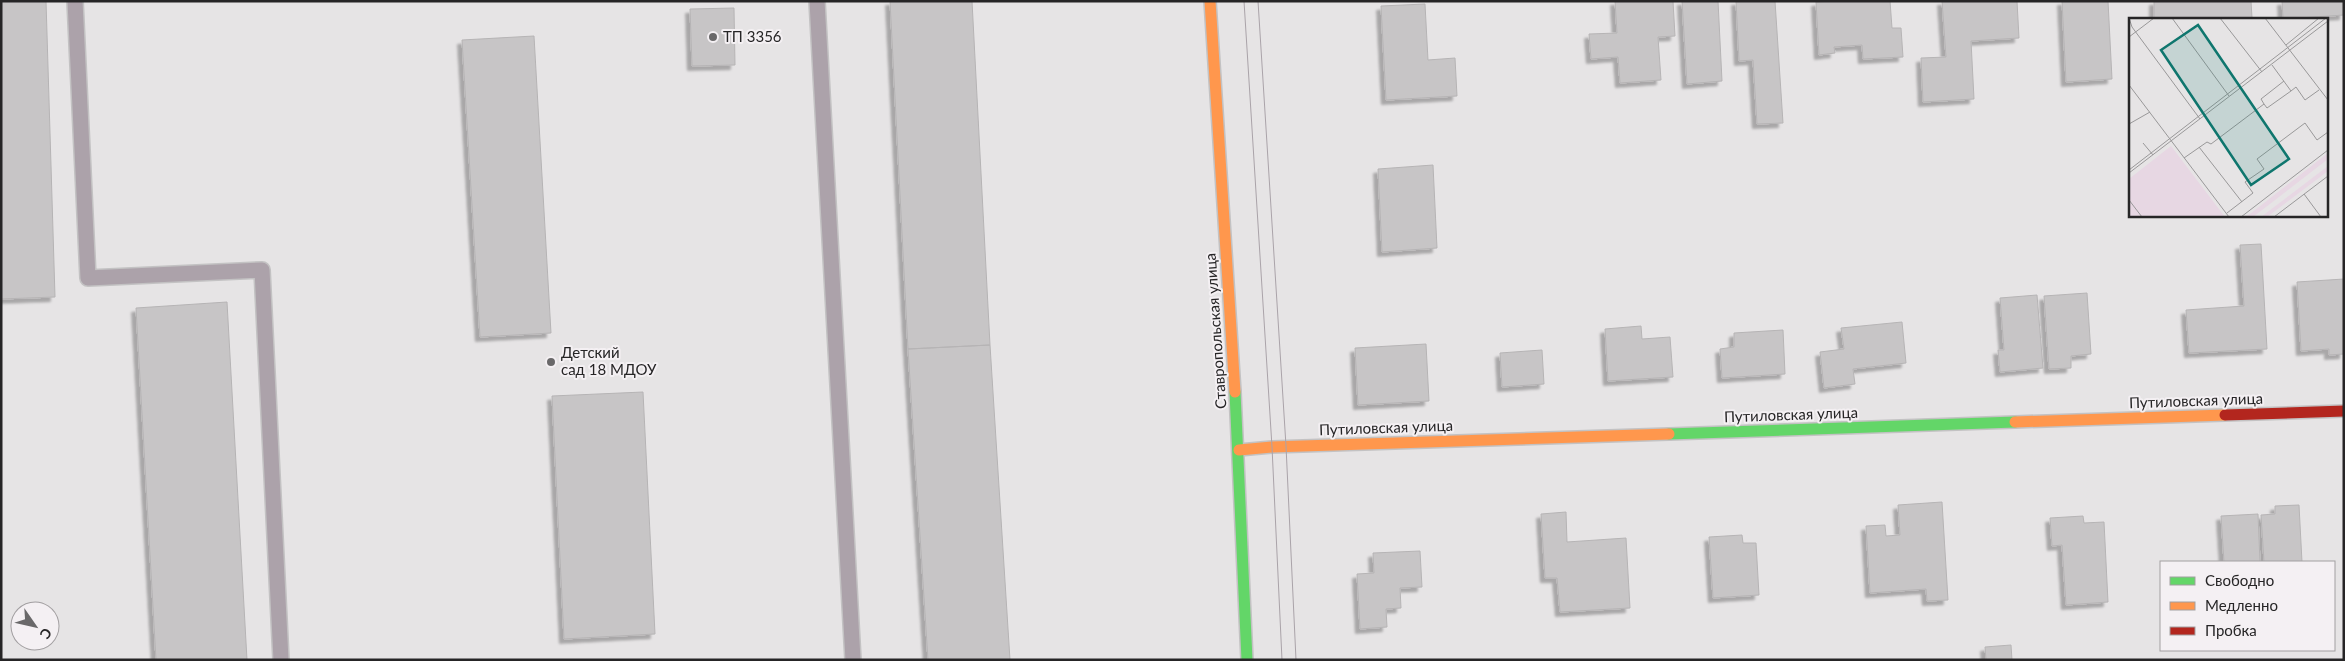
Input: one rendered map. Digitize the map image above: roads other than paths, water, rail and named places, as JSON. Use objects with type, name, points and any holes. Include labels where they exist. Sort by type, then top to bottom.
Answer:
[{"type":"street","name":"Ставропольская улица","points":[[1210,1],[1239,450],[1247,660]]},
{"type":"street","name":"Путиловская улица","points":[[1239,450],[1272,447],[2344,412]]},
{"type":"lane","points":[[75,1],[88,278],[262,270],[281,660]]},
{"type":"lane","points":[[817,1],[853,660]]},
{"type":"tram line","points":[[1244,1],[1272,447],[1282,660]]},
{"type":"tram line","points":[[1258,1],[1286,446],[1296,660]]},
{"type":"place","name":"ТП 3356","points":[[713,37]]},
{"type":"place","name":"Детский сад 18 МДОУ","points":[[551,362]]}]
